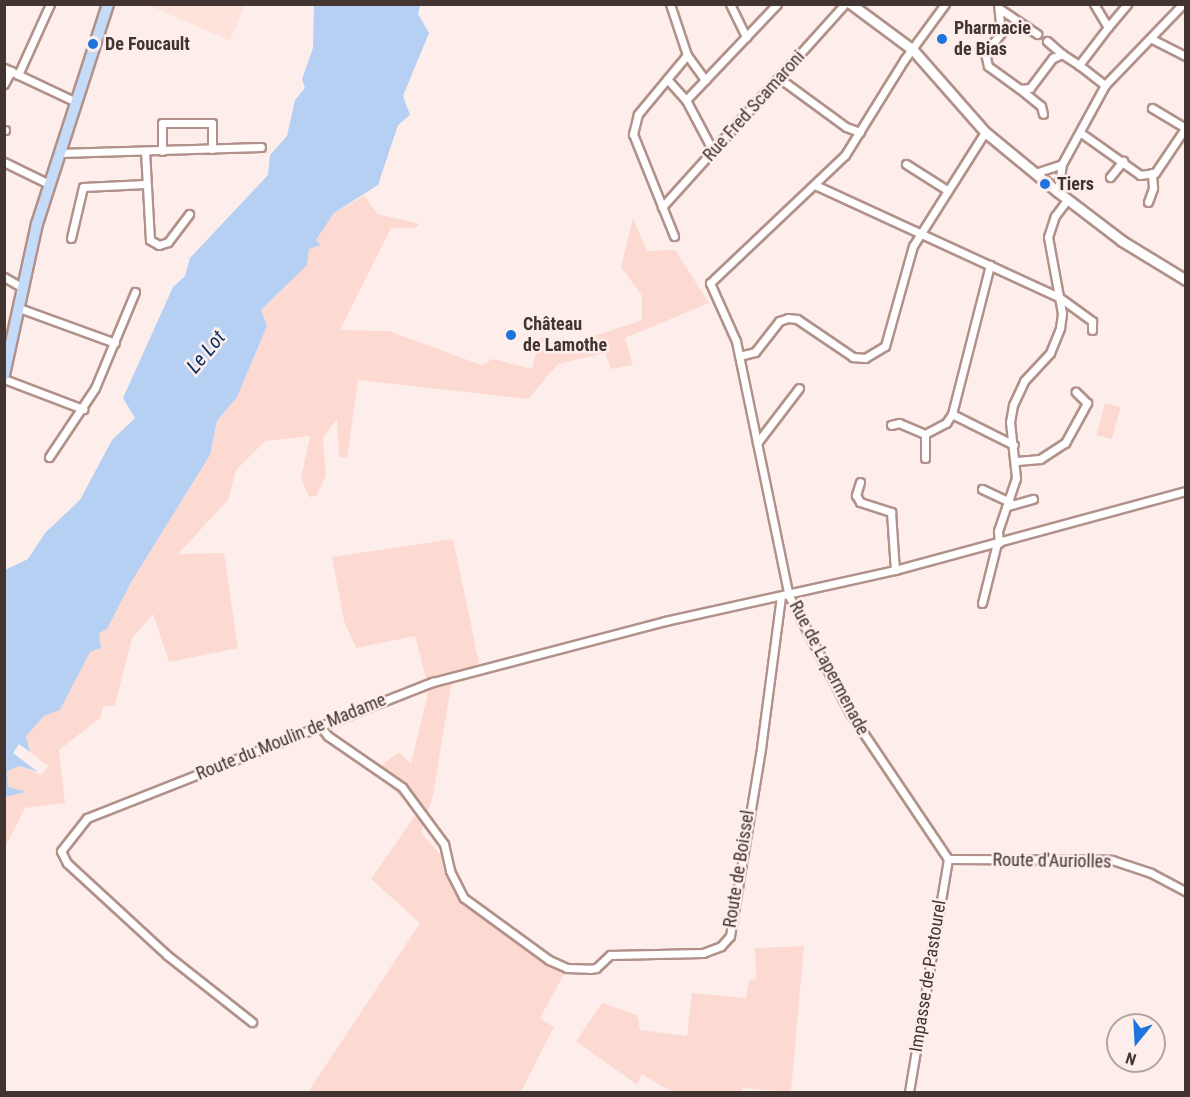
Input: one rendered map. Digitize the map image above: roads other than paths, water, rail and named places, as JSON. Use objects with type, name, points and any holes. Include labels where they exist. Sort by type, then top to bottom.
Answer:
[{"type":"main road","points":[[4,377],[49,183],[103,30],[108,4]]},
{"type":"street","points":[[4,84],[50,4]]},
{"type":"street","points":[[670,4],[687,55],[705,80]]},
{"type":"street","points":[[730,4],[746,37]]},
{"type":"street","points":[[686,100],[777,4]]},
{"type":"street","name":"Rue Fred Scamaroni","points":[[662,207],[845,4]]},
{"type":"street","points":[[851,4],[914,50],[985,132],[1067,200],[1122,241],[1185,280]]},
{"type":"street","points":[[789,596],[736,341],[711,292],[712,277],[815,186],[845,156],[945,4]]},
{"type":"street","points":[[1094,4],[1108,27]]},
{"type":"street","points":[[1079,64],[1127,4]]},
{"type":"street","points":[[1058,192],[1062,164],[1081,133],[1104,85],[1152,39],[1183,4]]},
{"type":"street","points":[[999,7],[1037,34]]},
{"type":"street","points":[[999,7],[1001,33],[985,53],[988,66],[1041,106],[1043,114]]},
{"type":"street","points":[[1152,39],[1185,56]]},
{"type":"street","points":[[1047,41],[1104,85]]},
{"type":"street","points":[[1020,89],[1030,88],[1053,58],[1062,54]]},
{"type":"street","points":[[674,236],[633,134],[638,114],[687,55]]},
{"type":"street","points":[[11,72],[76,102]]},
{"type":"street","points":[[779,78],[846,127],[860,132]]},
{"type":"street","points":[[667,79],[686,100],[713,151]]},
{"type":"street","points":[[1148,202],[1153,188],[1152,174],[1185,128],[1152,108]]},
{"type":"street","points":[[162,151],[162,123],[212,123],[212,148]]},
{"type":"street","points":[[739,356],[754,352],[779,321],[788,318],[797,319],[853,357],[875,354],[890,337],[913,246],[985,132]]},
{"type":"street","points":[[1081,133],[1140,174],[1152,174]]},
{"type":"street","points":[[59,153],[261,147]]},
{"type":"street","points":[[145,152],[150,240],[159,244],[168,242],[189,214]]},
{"type":"street","points":[[1110,177],[1123,161]]},
{"type":"street","points":[[4,162],[49,183]]},
{"type":"street","points":[[906,164],[947,190]]},
{"type":"street","points":[[1035,173],[1062,164]]},
{"type":"street","points":[[71,238],[84,187],[146,184]]},
{"type":"street","points":[[815,186],[1059,297],[1092,321],[1092,330]]},
{"type":"street","points":[[982,603],[998,543],[998,531],[1009,504],[1017,462],[1014,445],[1013,405],[1024,381],[1050,353],[1056,341],[1062,313],[1048,237],[1055,216],[1067,200]]},
{"type":"street","points":[[891,425],[899,423],[925,434],[938,430],[952,414],[990,265]]},
{"type":"street","points":[[4,277],[23,288]]},
{"type":"street","points":[[49,457],[83,408],[115,343],[135,292]]},
{"type":"street","points":[[19,308],[115,343]]},
{"type":"street","points":[[4,377],[83,408]]},
{"type":"street","points":[[757,443],[799,388]]},
{"type":"street","points":[[1017,462],[1040,459],[1065,443],[1087,402],[1076,392]]},
{"type":"street","points":[[952,414],[1014,445]]},
{"type":"street","points":[[925,434],[925,458]]},
{"type":"street","points":[[860,482],[856,495],[860,502],[891,512],[895,570]]},
{"type":"street","points":[[982,489],[1009,504],[1033,499]]},
{"type":"street","name":"Rue de Lapermenade","points":[[948,859],[850,713],[789,596],[998,543],[1185,491]]},
{"type":"street","name":"Route du Moulin de Madame","points":[[252,1022],[167,955],[67,863],[61,851],[87,818],[433,682],[665,621],[789,596]]},
{"type":"street","name":"Route de Boissel","points":[[319,725],[328,736],[402,787],[444,844],[450,871],[464,898],[549,960],[567,968],[590,969],[596,968],[610,955],[703,953],[721,946],[730,936],[761,748],[781,597]]},
{"type":"street","name":"Route d'Auriolles","points":[[948,859],[1112,860],[1152,873],[1185,892]]},
{"type":"street","name":"Impasse de Pastourel","points":[[909,1092],[948,859]]},
{"type":"water","name":"Le Lot","points":[[314,5],[420,5],[418,14],[429,33],[403,96],[410,115],[398,125],[378,185],[334,213],[316,240],[321,245],[309,249],[307,265],[261,310],[267,326],[237,397],[217,421],[210,455],[130,584],[107,629],[99,633],[101,648],[90,652],[60,710],[44,716],[26,736],[30,752],[19,744],[13,753],[38,772],[20,766],[7,771],[8,787],[26,792],[5,797],[5,570],[28,559],[45,533],[80,500],[112,440],[135,418],[123,398],[173,287],[185,276],[190,258],[268,175],[270,155],[287,136],[295,100],[305,88],[302,79],[313,48]]},
{"type":"place","name":"Pharmacie de Bias","points":[[942,39]]},
{"type":"place","name":"De Foucault","points":[[93,44]]},
{"type":"place","name":"Tiers","points":[[1045,184]]},
{"type":"place","name":"Château de Lamothe","points":[[511,335]]}]
